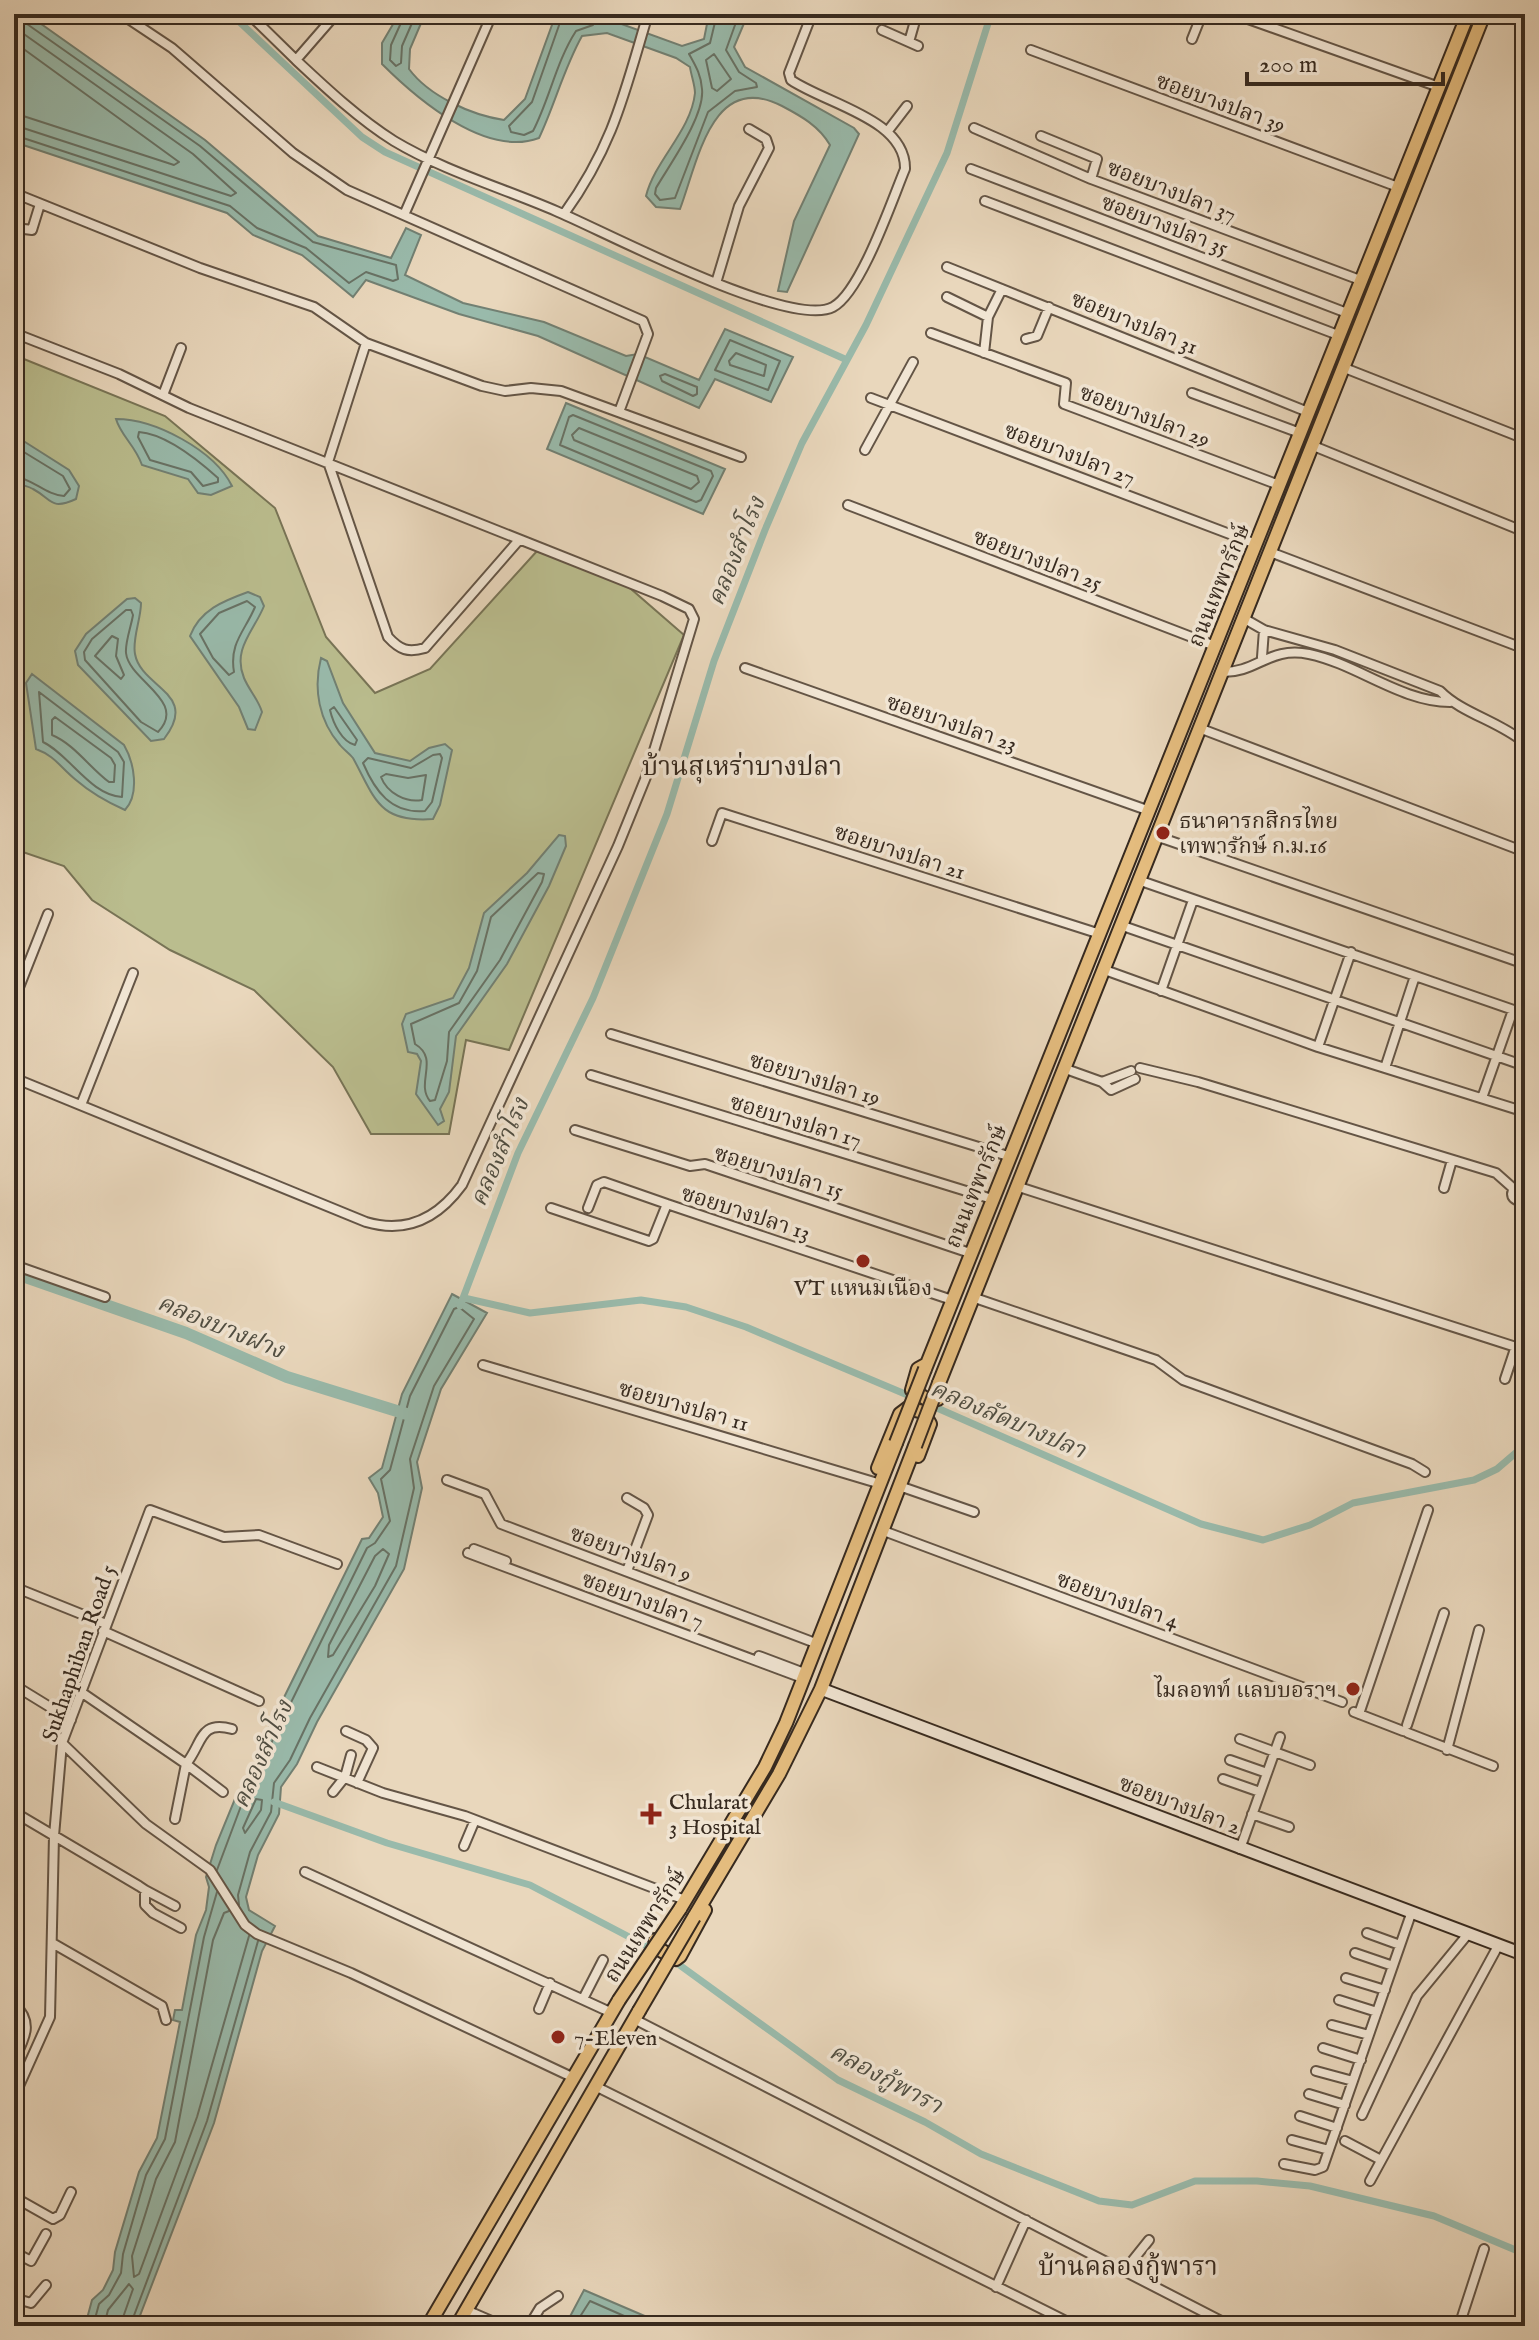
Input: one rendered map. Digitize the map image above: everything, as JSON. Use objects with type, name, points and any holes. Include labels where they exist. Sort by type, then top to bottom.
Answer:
[{"type":"main road","name":"ถนนเทพารักษ์","points":[[428,2326],[619,2000],[683,1904],[765,1767],[806,1676],[1008,1156],[1468,14]]},
{"type":"main road","name":"ถนนเทพารักษ์","points":[[457,2326],[779,1774],[821,1689],[972,1297],[1484,14]]},
{"type":"main road","points":[[1268,513],[1283,519]]},
{"type":"main road","points":[[926,1367],[915,1373],[911,1384],[915,1395],[937,1400],[944,1385],[941,1380]]},
{"type":"main road","points":[[864,1526],[874,1482],[900,1414],[903,1409],[913,1408],[923,1412],[930,1424],[905,1488],[882,1528]]},
{"type":"main road","points":[[683,1904],[676,1906],[653,1944],[676,1959],[707,1908],[703,1902]]},
{"type":"street","points":[[121,14],[172,48],[293,153],[360,197],[643,321],[648,334],[619,412]]},
{"type":"street","points":[[249,14],[296,60],[379,131],[428,158],[564,214],[716,283],[796,310],[821,311],[841,302],[864,267],[905,169],[901,144],[887,132],[791,80],[789,73],[812,14]]},
{"type":"street","points":[[296,60],[336,14]]},
{"type":"street","points":[[564,214],[607,146],[648,14]]},
{"type":"street","points":[[882,30],[913,44],[917,14]]},
{"type":"street","points":[[1192,39],[1202,14]]},
{"type":"street","points":[[1234,14],[1440,85]]},
{"type":"street","points":[[1248,14],[1440,85]]},
{"type":"street","points":[[404,215],[489,21]]},
{"type":"street","name":"ซอยบางปลา 39","points":[[1031,50],[1398,187]]},
{"type":"street","points":[[887,132],[907,106]]},
{"type":"street","name":"ซอยบางปลา 37","points":[[974,128],[1091,179],[1360,280]]},
{"type":"street","points":[[716,283],[739,206],[769,148],[766,139],[749,129]]},
{"type":"street","points":[[1041,136],[1096,158],[1091,179]]},
{"type":"street","name":"ซอยบางปลา 35","points":[[971,169],[1347,313]]},
{"type":"street","points":[[14,193],[200,268],[314,307],[366,343],[482,386],[505,391],[547,388],[741,457]]},
{"type":"street","points":[[985,201],[1338,335]]},
{"type":"street","points":[[16,228],[31,231],[40,204]]},
{"type":"street","name":"ซอยบางปลา 31","points":[[947,267],[1308,412]]},
{"type":"street","points":[[984,353],[988,317],[1002,289]]},
{"type":"street","points":[[947,297],[988,317]]},
{"type":"street","points":[[1026,339],[1037,336],[1049,307]]},
{"type":"street","points":[[14,333],[689,609],[694,619],[694,629],[646,777],[618,846],[462,1185],[449,1203],[415,1224],[378,1226],[14,1078]]},
{"type":"street","name":"ซอยบางปลา 29","points":[[931,333],[1066,383],[1064,404],[1279,485]]},
{"type":"street","points":[[366,343],[328,462],[388,637],[399,649],[413,651],[425,648],[519,540]]},
{"type":"street","points":[[163,395],[181,348]]},
{"type":"street","points":[[865,450],[913,362]]},
{"type":"street","points":[[1342,367],[1525,439]]},
{"type":"street","points":[[1192,393],[1300,433]]},
{"type":"street","name":"ซอยบางปลา 27","points":[[871,398],[1256,544]]},
{"type":"street","points":[[1311,445],[1525,532]]},
{"type":"street","name":"ซอยบางปลา 25","points":[[848,505],[1215,646]]},
{"type":"street","points":[[1270,552],[1525,649]]},
{"type":"street","points":[[1243,618],[1282,637],[1335,650],[1440,691],[1450,702]]},
{"type":"street","points":[[1262,657],[1264,630]]},
{"type":"street","points":[[1282,637],[1282,652]]},
{"type":"street","points":[[1222,672],[1247,670],[1262,657],[1282,652],[1322,658],[1424,698],[1450,702],[1493,721],[1525,743]]},
{"type":"street","name":"ซอยบางปลา 23","points":[[745,668],[1147,810]]},
{"type":"street","points":[[1199,728],[1525,852]]},
{"type":"street","name":"ซอยบางปลา 21","points":[[712,841],[722,813],[1097,933]]},
{"type":"street","points":[[1156,836],[1525,964]]},
{"type":"street","points":[[1138,880],[1525,1014]]},
{"type":"street","points":[[1161,991],[1193,900]]},
{"type":"street","points":[[14,1000],[48,914]]},
{"type":"street","points":[[1120,925],[1525,1066]]},
{"type":"street","points":[[1318,1047],[1351,952]]},
{"type":"street","points":[[1102,969],[1318,1047],[1525,1112]]},
{"type":"street","points":[[81,1105],[133,973]]},
{"type":"street","points":[[1385,1068],[1415,976]]},
{"type":"street","points":[[1482,1098],[1513,1010]]},
{"type":"street","name":"ซอยบางปลา 19","points":[[611,1034],[1008,1156]]},
{"type":"street","points":[[1063,1068],[1102,1082],[1111,1090],[1133,1075],[1152,1069],[1496,1173],[1514,1189],[1523,1191],[1523,1200]]},
{"type":"street","name":"ซอยบางปลา 17","points":[[591,1075],[992,1199]]},
{"type":"street","name":"ซอยบางปลา 15","points":[[575,1130],[690,1166],[705,1164],[970,1253]]},
{"type":"street","points":[[1444,1188],[1452,1160]]},
{"type":"street","points":[[588,1208],[597,1185],[604,1182],[667,1204]]},
{"type":"street","points":[[1016,1186],[1521,1348],[1505,1379]]},
{"type":"street","name":"ซอยบางปลา 13","points":[[551,1208],[651,1241],[667,1204],[952,1300]]},
{"type":"street","points":[[14,1265],[105,1297]]},
{"type":"street","points":[[972,1297],[1156,1360],[1183,1380],[1412,1464],[1425,1472]]},
{"type":"street","name":"ซอยบางปลา 11","points":[[483,1365],[874,1482]]},
{"type":"street","name":"ซอยบางปลา 9","points":[[447,1480],[485,1494],[501,1524],[818,1644]]},
{"type":"street","points":[[905,1488],[974,1512]]},
{"type":"street","points":[[627,1498],[644,1508],[648,1515],[627,1571]]},
{"type":"street","name":"Sukhaphiban Road 5","points":[[14,2097],[48,2026],[54,1944],[54,1836],[62,1743],[150,1510],[224,1537],[259,1535],[337,1564]]},
{"type":"street","points":[[1428,1510],[1357,1713],[1493,1766]]},
{"type":"street","name":"ซอยบางปลา 4","points":[[882,1528],[1342,1702]]},
{"type":"street","name":"ซอยบางปลา 7","points":[[471,1551],[806,1676]]},
{"type":"street","points":[[14,1587],[259,1701]]},
{"type":"street","points":[[1406,1730],[1444,1613]]},
{"type":"street","points":[[1447,1750],[1479,1630]]},
{"type":"street","points":[[14,1685],[71,1720]]},
{"type":"street","name":"ซอยบางปลา 2","points":[[821,1689],[1525,1955]]},
{"type":"street","points":[[81,1692],[223,1792]]},
{"type":"street","points":[[175,1819],[186,1764],[208,1727],[215,1724],[232,1729]]},
{"type":"street","points":[[346,1731],[366,1740],[373,1748],[357,1783]]},
{"type":"street","points":[[1240,1849],[1280,1737]]},
{"type":"street","points":[[1240,1739],[1310,1765]]},
{"type":"street","points":[[62,1743],[146,1824],[210,1870],[245,1925],[275,1942],[351,1973],[574,2078]]},
{"type":"street","points":[[333,1792],[345,1777],[351,1755]]},
{"type":"street","points":[[1230,1760],[1267,1773]]},
{"type":"street","points":[[317,1767],[357,1783],[475,1820],[683,1904]]},
{"type":"street","points":[[1223,1779],[1260,1792]]},
{"type":"street","points":[[14,1812],[175,1906]]},
{"type":"street","points":[[1252,1814],[1289,1827]]},
{"type":"street","points":[[464,1846],[475,1820]]},
{"type":"street","points":[[305,1872],[612,2013]]},
{"type":"street","points":[[145,1890],[145,1905],[153,1913],[181,1928]]},
{"type":"street","points":[[1284,2164],[1320,2169],[1411,1914]]},
{"type":"street","points":[[1367,1933],[1400,1945]]},
{"type":"street","points":[[1362,2115],[1417,1996],[1468,1934]]},
{"type":"street","points":[[54,1944],[162,2006],[166,2020]]},
{"type":"street","points":[[1370,2181],[1498,1946]]},
{"type":"street","points":[[1355,1953],[1393,1966]]},
{"type":"street","points":[[583,1999],[603,1960]]},
{"type":"street","points":[[1346,1978],[1385,1990]]},
{"type":"street","points":[[539,2009],[550,1983]]},
{"type":"street","points":[[1339,2000],[1377,2012]]},
{"type":"street","points":[[14,2004],[26,2015],[28,2025],[14,2060]]},
{"type":"street","points":[[637,2015],[1231,2326]]},
{"type":"street","points":[[1332,2025],[1369,2035]]},
{"type":"street","points":[[1323,2048],[1361,2060]]},
{"type":"street","points":[[1316,2071],[1353,2081]]},
{"type":"street","points":[[595,2086],[1076,2326]]},
{"type":"street","points":[[1309,2094],[1345,2105]]},
{"type":"street","points":[[1300,2116],[1337,2128]]},
{"type":"street","points":[[1292,2140],[1329,2150]]},
{"type":"street","points":[[1345,2141],[1381,2160]]},
{"type":"street","points":[[14,2197],[55,2218],[71,2192]]},
{"type":"street","points":[[996,2287],[1026,2220]]},
{"type":"street","points":[[14,2252],[31,2261],[46,2234]]},
{"type":"street","points":[[1125,2270],[1149,2240]]},
{"type":"street","points":[[1459,2326],[1484,2249]]},
{"type":"street","points":[[14,2298],[31,2303],[46,2285]]},
{"type":"street","points":[[529,2326],[540,2308],[558,2296]]},
{"type":"street","points":[[466,2310],[503,2326]]},
{"type":"street","points":[[14,2322],[21,2326]]},
{"type":"green space","points":[[14,355],[165,416],[275,508],[326,637],[375,693],[430,669],[537,551],[624,583],[684,635],[509,1050],[466,1040],[449,1134],[371,1134],[333,1067],[254,990],[170,950],[92,900],[64,866],[14,849]]},
{"type":"water","points":[[14,14],[27,14],[205,140],[318,236],[391,258],[406,228],[421,235],[405,275],[463,303],[544,322],[626,356],[638,354],[699,380],[725,329],[793,357],[771,402],[715,379],[699,408],[538,336],[459,314],[366,280],[353,297],[302,255],[253,235],[227,213],[14,142]]},
{"type":"water","points":[[399,14],[425,14],[410,49],[409,69],[417,79],[452,103],[504,120],[525,99],[556,14],[594,14],[682,46],[704,39],[709,14],[748,14],[734,47],[745,67],[854,128],[859,134],[787,292],[778,291],[794,221],[830,145],[809,122],[782,106],[758,98],[739,100],[724,110],[712,126],[680,209],[656,207],[646,196],[692,107],[695,93],[690,67],[676,58],[607,33],[582,36],[539,138],[518,142],[497,140],[454,122],[414,93],[382,64],[382,43]]},
{"type":"water","points":[[566,403],[725,469],[703,514],[547,449]]},
{"type":"water","points":[[116,419],[148,424],[182,439],[212,460],[232,486],[211,495],[198,493],[188,479],[142,465]]},
{"type":"water","points":[[14,435],[69,470],[79,486],[76,499],[56,504],[14,481]]},
{"type":"water","points":[[248,592],[260,597],[264,606],[242,649],[241,658],[244,678],[262,712],[255,730],[248,729],[239,707],[190,636],[206,613]]},
{"type":"water","points":[[135,598],[141,603],[135,642],[139,666],[165,692],[176,711],[164,739],[151,741],[78,665],[75,651],[86,634],[127,599]]},
{"type":"water","points":[[321,658],[327,661],[343,703],[375,753],[410,761],[429,748],[445,744],[452,750],[440,805],[433,819],[400,817],[389,812],[373,796],[353,758],[327,726],[318,693]]},
{"type":"water","points":[[32,674],[124,745],[134,778],[133,795],[125,810],[93,793],[53,758],[36,749],[26,683]]},
{"type":"water","points":[[559,835],[565,836],[566,846],[549,886],[507,964],[456,1036],[449,1092],[440,1109],[444,1121],[438,1125],[416,1094],[421,1061],[417,1054],[408,1052],[402,1024],[406,1014],[453,998],[469,968],[484,913],[527,873]]},
{"type":"water","points":[[452,1294],[487,1313],[441,1389],[417,1462],[422,1488],[404,1569],[317,1722],[297,1764],[281,1787],[279,1814],[258,1855],[246,1897],[249,1910],[275,1926],[262,1951],[214,2123],[136,2326],[85,2326],[92,2300],[103,2290],[113,2270],[115,2252],[139,2172],[157,2138],[180,2022],[173,2020],[175,2010],[182,2010],[196,1935],[206,1910],[209,1887],[206,1877],[216,1845],[237,1794],[252,1773],[265,1736],[362,1539],[369,1538],[383,1517],[378,1493],[369,1478],[382,1468],[402,1394]]},
{"type":"water","points":[[584,2290],[668,2326],[565,2326]]},
{"type":"waterway","points":[[231,14],[362,137],[385,152],[847,360]]},
{"type":"waterway","name":"คลองสำโรง","points":[[460,1306],[518,1153],[593,998],[667,814],[714,661],[765,530],[802,443],[866,325],[947,153],[991,14]]},
{"type":"waterway","name":"คลองบางฝาง","points":[[14,1273],[186,1333],[287,1377],[413,1416]]},
{"type":"waterway","name":"คลองลัดบางปลา","points":[[464,1298],[530,1313],[641,1300],[686,1307],[746,1327],[917,1399]]},
{"type":"waterway","name":"คลองลัดบางปลา","points":[[928,1404],[1201,1524],[1263,1540],[1310,1525],[1353,1503],[1474,1480],[1497,1469],[1525,1445]]},
{"type":"waterway","name":"คลองกู้พารา","points":[[274,1802],[387,1843],[530,1885],[656,1951]]},
{"type":"waterway","name":"คลองกู้พารา","points":[[674,1961],[838,2080],[925,2122],[981,2154],[1099,2201],[1132,2205],[1195,2181],[1257,2181],[1310,2186],[1434,2216],[1525,2254]]},
{"type":"place","name":"ธนาคารกสิกรไทย เทพารักษ์ ก.ม.16","points":[[1163,833]]},
{"type":"place","name":"VT แหนมเนือง","points":[[863,1261]]},
{"type":"place","name":"ไมลอทท์ แลบบอราฯ","points":[[1353,1689]]},
{"type":"place","name":"Chularat 3 Hospital","points":[[651,1814]]},
{"type":"place","name":"7-Eleven","points":[[558,2037]]},
{"type":"district","name":"บ้านสุเหร่าบางปลา","points":[[742,766]]},
{"type":"district","name":"บ้านคลองกู้พารา","points":[[1128,2266]]}]
